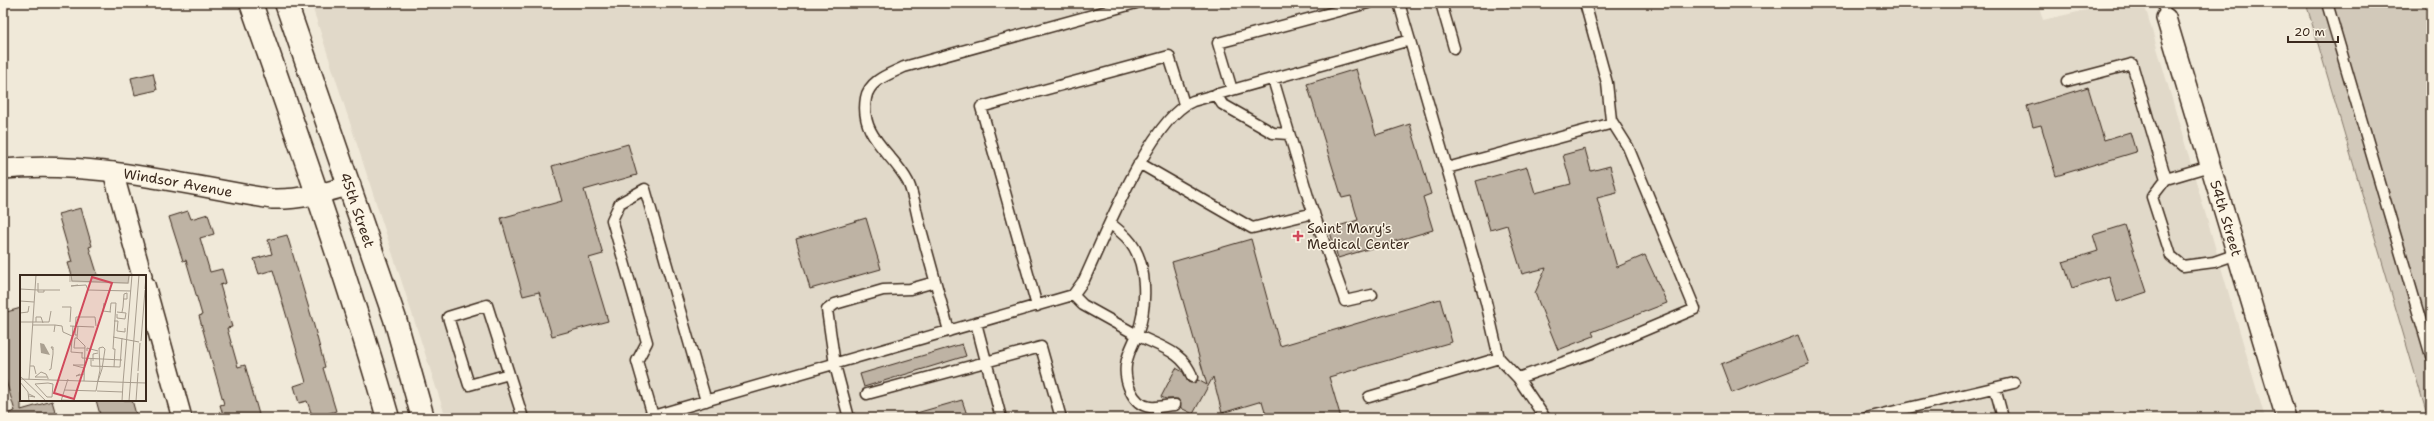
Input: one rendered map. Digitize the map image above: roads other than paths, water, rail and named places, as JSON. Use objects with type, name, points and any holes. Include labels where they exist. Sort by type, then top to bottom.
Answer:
[{"type":"main road","points":[[251,3],[319,194],[362,329],[388,418]]},
{"type":"main road","name":"45th Street","points":[[286,3],[351,185],[395,319],[423,418]]},
{"type":"street","name":"54th Street","points":[[2165,10],[2210,166],[2286,418]]},
{"type":"street","name":"Windsor Avenue","points":[[3,169],[56,168],[113,172],[272,199],[289,199],[319,194],[351,185]]},
{"type":"street","points":[[113,172],[142,275]]},
{"type":"street","points":[[146,289],[182,418]]},
{"type":"lane","points":[[949,331],[908,182],[880,148],[870,131],[866,115],[866,97],[872,86],[880,78],[904,67],[1136,3]]},
{"type":"lane","points":[[1232,90],[1218,43],[1368,3]]},
{"type":"lane","points":[[1400,3],[1486,302],[1499,358],[1518,378],[1545,418]]},
{"type":"lane","points":[[1441,3],[1454,48]]},
{"type":"lane","points":[[1518,378],[1591,353],[1695,309],[1628,147],[1613,123],[1608,102],[1606,83],[1585,3]]},
{"type":"lane","points":[[2327,3],[2431,356]]},
{"type":"lane","points":[[706,401],[645,189],[620,203],[612,220],[647,342],[637,361],[649,417],[835,365],[1073,295],[1082,284],[1139,163],[1162,126],[1184,104],[1410,40]]},
{"type":"lane","points":[[1037,306],[981,107],[1169,56],[1184,104]]},
{"type":"lane","points":[[2067,81],[2132,64],[2166,179]]},
{"type":"lane","points":[[1273,79],[1314,212],[1345,301],[1372,295]]},
{"type":"lane","points":[[1216,94],[1222,104],[1273,133],[1289,134]]},
{"type":"lane","points":[[1447,168],[1613,123]]},
{"type":"lane","points":[[1139,163],[1252,228],[1314,212]]},
{"type":"lane","points":[[2210,166],[2166,179],[2152,197],[2171,256],[2184,266],[2214,262],[2237,254]]},
{"type":"lane","points":[[1111,224],[1128,239],[1139,260],[1145,284],[1143,318],[1126,364],[1126,380],[1131,394],[1139,402],[1150,408],[1175,405]]},
{"type":"lane","points":[[849,418],[835,365],[827,310],[835,304],[883,290],[910,289],[935,282]]},
{"type":"lane","points":[[1073,295],[1083,305],[1137,335],[1176,353],[1189,367],[1192,377]]},
{"type":"lane","points":[[509,374],[469,385],[448,317],[487,305],[509,374],[523,418]]},
{"type":"lane","points":[[976,323],[1001,418]]},
{"type":"lane","points":[[867,394],[1041,347],[1061,418]]},
{"type":"lane","points":[[1369,397],[1499,358]]},
{"type":"lane","points":[[1866,418],[2014,383]]},
{"type":"lane","points":[[1995,388],[2003,418]]},
{"type":"place","name":"Saint Mary's Medical Center","points":[[1298,236]]}]
